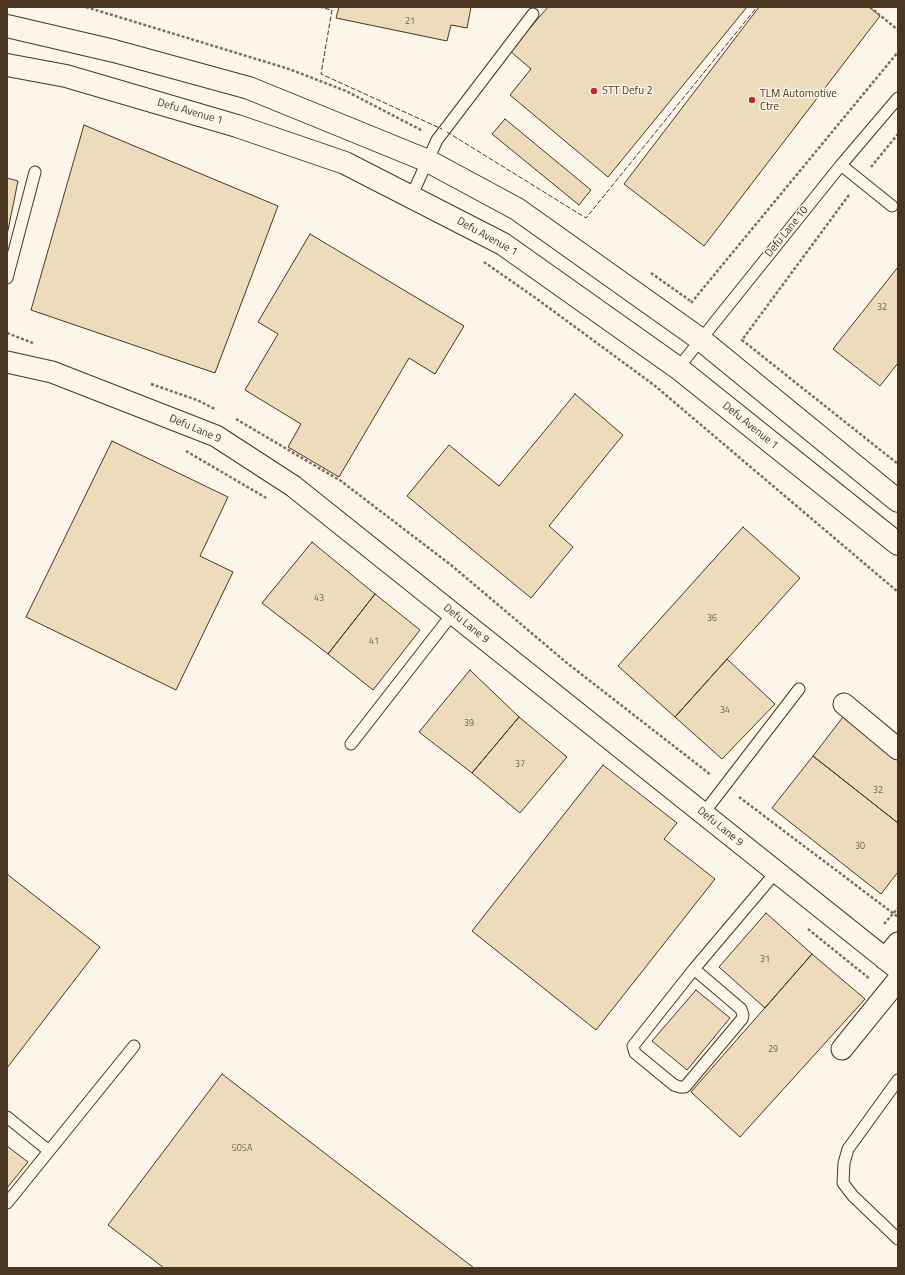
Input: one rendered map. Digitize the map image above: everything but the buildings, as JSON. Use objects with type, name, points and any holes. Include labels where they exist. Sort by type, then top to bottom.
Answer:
[{"type":"main road","points":[[7,26],[114,51],[249,88],[428,160],[517,209],[700,339],[898,501]]},
{"type":"main road","name":"Defu Avenue 1","points":[[7,65],[66,76],[237,126],[346,163],[503,244],[678,368],[898,544]]},
{"type":"street","name":"Defu Lane 9","points":[[7,362],[52,372],[216,436],[293,486],[776,872],[894,957]]},
{"type":"street","points":[[844,704],[898,749]]},
{"type":"street","points":[[842,1049],[893,987]]},
{"type":"lane","points":[[411,196],[437,140],[533,14]]},
{"type":"lane","name":"Defu Lane 10","points":[[678,368],[841,165],[898,98]]},
{"type":"lane","points":[[841,165],[892,206]]},
{"type":"lane","points":[[7,278],[35,172]]},
{"type":"lane","points":[[351,744],[453,613]]},
{"type":"lane","points":[[703,814],[799,689]]},
{"type":"lane","points":[[694,969],[741,1009],[743,1015],[742,1019],[685,1087],[680,1087],[674,1086],[635,1053],[634,1046],[694,969],[776,872]]},
{"type":"lane","points":[[7,1203],[134,1046]]},
{"type":"lane","points":[[898,1080],[848,1149],[844,1163],[843,1183],[854,1196],[898,1239]]},
{"type":"lane","points":[[7,1117],[49,1151]]},
{"type":"path","points":[[870,7],[898,30]]},
{"type":"path","points":[[675,322],[898,52]]},
{"type":"path","points":[[898,134],[860,180],[742,340],[898,464]]},
{"type":"path","points":[[478,259],[537,299],[654,385],[898,592]]},
{"type":"path","points":[[182,448],[269,500]]},
{"type":"path","points":[[802,924],[893,987]]},
{"type":"fence","points":[[318,7],[332,10],[321,74],[442,129]]},
{"type":"fence","points":[[447,132],[586,218],[757,7]]},
{"type":"place","name":"STT Defu 2","points":[[594,91]]},
{"type":"place","name":"TLM Automotive Ctre","points":[[752,100]]}]
